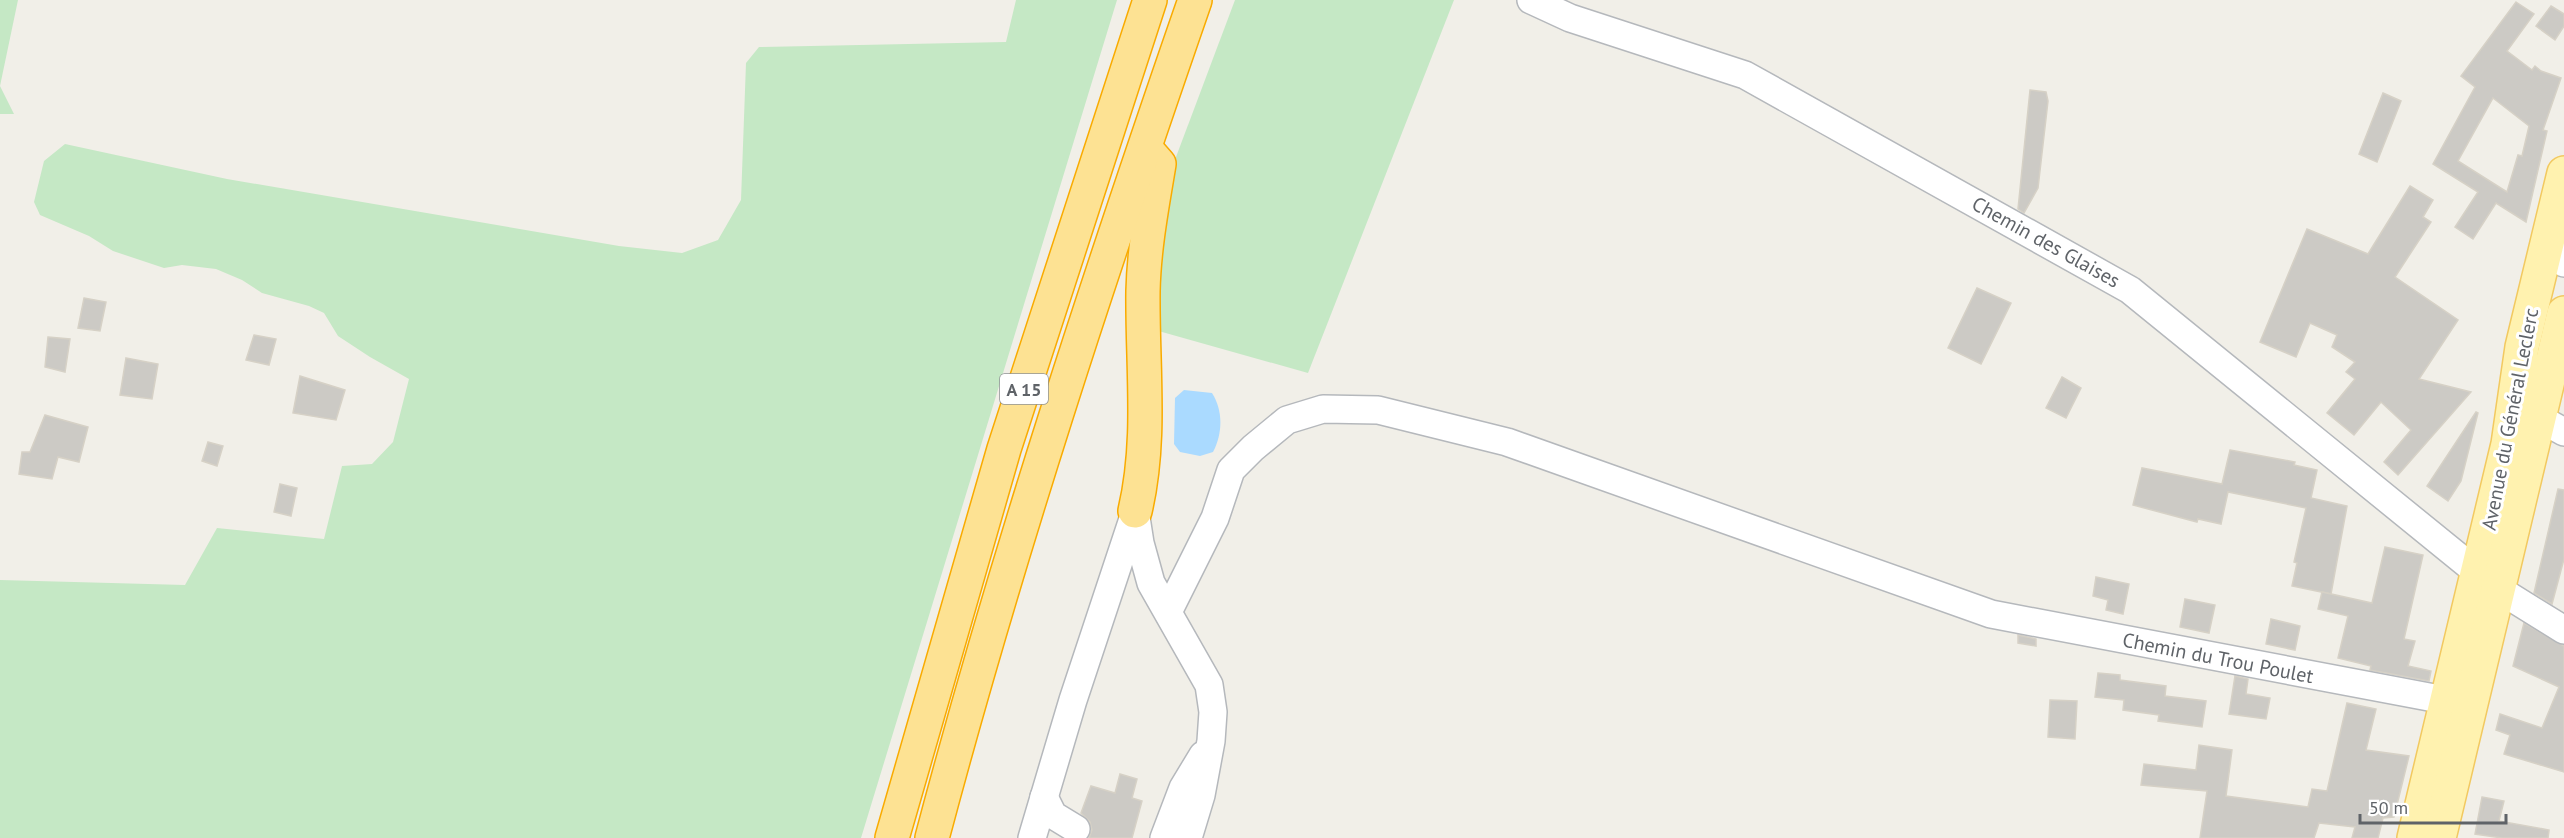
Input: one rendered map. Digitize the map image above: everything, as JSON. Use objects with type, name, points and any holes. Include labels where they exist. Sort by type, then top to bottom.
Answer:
[{"type":"highway","name":"A 15","points":[[892,838],[1004,449],[1150,0]]},
{"type":"highway","name":"A 15","points":[[932,838],[960,732],[1070,368],[1195,0]]},
{"type":"highway","points":[[1135,511],[1145,458],[1143,290],[1148,232],[1159,164],[1144,147]]},
{"type":"main road","name":"Avenue du Général Leclerc","points":[[2439,838],[2460,712],[2488,580],[2522,347],[2564,173]]},
{"type":"main road","points":[[2533,303],[2564,282]]},
{"type":"main road","name":"Avenue du Général Leclerc","points":[[2488,580],[2551,425],[2564,313]]},
{"type":"main road","name":"Avenue du Général Leclerc","points":[[2414,838],[2460,712]]},
{"type":"street","name":"Chemin des Glaises","points":[[1531,0],[1570,18],[1745,75],[2130,290],[2488,580],[2564,630]]},
{"type":"street","points":[[2564,239],[2564,263]]},
{"type":"street","name":"Chemin du Trou Poulet","points":[[1169,610],[1215,518],[1231,470],[1287,420],[1323,409],[1378,410],[1507,442],[1991,614],[2460,712]]},
{"type":"street","points":[[1135,511],[1140,543],[1152,582],[1209,685],[1213,712],[1211,741],[1183,788],[1165,835]]},
{"type":"street","points":[[1032,838],[1072,700],[1135,511]]},
{"type":"street","points":[[1044,797],[1053,815],[1076,829]]},
{"type":"green space","points":[[0,0],[18,0],[0,86]]},
{"type":"green space","points":[[1016,0],[1117,0],[861,838],[0,838],[0,580],[185,585],[217,528],[324,539],[342,466],[372,464],[393,442],[409,379],[338,336],[324,313],[309,306],[262,293],[242,280],[216,269],[182,265],[164,268],[113,251],[89,236],[40,215],[34,202],[44,161],[65,144],[227,179],[619,246],[682,253],[718,240],[741,200],[746,63],[759,47],[1006,42]]},
{"type":"green space","points":[[1235,0],[1454,0],[1308,373],[1155,330],[1160,263],[1173,165]]},
{"type":"green space","points":[[0,86],[14,114],[0,114]]},
{"type":"water","points":[[1184,390],[1212,393],[1216,400],[1220,414],[1220,429],[1213,452],[1200,456],[1180,452],[1174,444],[1175,398]]},
{"type":"building","points":[[2516,2],[2534,14],[2507,51],[2532,70],[2535,66],[2541,71],[2561,78],[2543,130],[2547,131],[2526,222],[2496,203],[2473,239],[2455,227],[2478,192],[2433,164],[2475,87],[2461,76]],"holes":[[[2493,98],[2529,126],[2522,156],[2518,155],[2507,192],[2458,161]]]},
{"type":"building","points":[[2551,6],[2564,14],[2564,26],[2555,40],[2536,26]]},
{"type":"building","points":[[2030,90],[2046,92],[2048,101],[2038,188],[2024,213],[2018,209]]},
{"type":"building","points":[[2383,93],[2401,101],[2377,162],[2359,154]]},
{"type":"building","points":[[2410,186],[2433,200],[2423,217],[2431,222],[2395,277],[2458,320],[2419,379],[2471,392],[2398,475],[2384,462],[2411,430],[2381,402],[2354,435],[2327,413],[2355,379],[2346,372],[2355,362],[2332,347],[2337,335],[2310,323],[2296,357],[2260,342],[2307,229],[2368,254]]},
{"type":"building","points":[[1977,288],[2011,303],[1981,364],[1948,348]]},
{"type":"building","points":[[84,298],[106,302],[100,331],[78,328]]},
{"type":"building","points":[[254,335],[276,339],[269,365],[246,360]]},
{"type":"building","points":[[48,337],[70,339],[65,372],[45,367]]},
{"type":"building","points":[[126,358],[158,364],[152,399],[120,395]]},
{"type":"building","points":[[300,376],[345,390],[336,420],[293,413]]},
{"type":"building","points":[[2062,377],[2081,388],[2066,418],[2046,408]]},
{"type":"building","points":[[2476,412],[2478,413],[2461,481],[2448,501],[2427,486]]},
{"type":"building","points":[[45,415],[88,427],[79,462],[58,457],[52,479],[19,474],[22,452],[30,452]]},
{"type":"building","points":[[208,442],[223,446],[217,466],[202,461]]},
{"type":"building","points":[[2230,450],[2295,462],[2294,465],[2317,470],[2311,498],[2347,506],[2331,594],[2292,586],[2297,563],[2294,562],[2306,508],[2228,492],[2221,524],[2198,519],[2197,522],[2133,505],[2142,468],[2222,484]]},
{"type":"building","points":[[280,484],[297,488],[291,516],[274,512]]},
{"type":"building","points":[[2558,489],[2564,490],[2564,559],[2552,604],[2534,593]]},
{"type":"building","points":[[2385,547],[2423,555],[2404,639],[2415,641],[2408,666],[2431,671],[2429,681],[2370,670],[2371,666],[2338,658],[2348,616],[2318,609],[2322,592],[2372,603]]},
{"type":"building","points":[[2096,577],[2129,584],[2123,614],[2106,610],[2108,600],[2093,596]]},
{"type":"building","points":[[2185,599],[2215,605],[2209,633],[2180,627]]},
{"type":"building","points":[[2271,619],[2300,626],[2295,650],[2266,644]]},
{"type":"building","points":[[2524,623],[2564,646],[2564,772],[2504,754],[2510,735],[2496,730],[2500,714],[2542,728],[2559,687],[2513,666]]},
{"type":"building","points":[[2018,635],[2036,639],[2036,646],[2018,643]]},
{"type":"building","points":[[2098,673],[2120,675],[2120,680],[2166,686],[2165,696],[2206,701],[2202,727],[2158,721],[2159,715],[2123,710],[2124,700],[2095,697]]},
{"type":"building","points":[[2235,676],[2248,679],[2246,694],[2270,698],[2266,719],[2229,714]]},
{"type":"building","points":[[2050,700],[2077,701],[2075,739],[2048,737]]},
{"type":"building","points":[[2347,703],[2376,709],[2366,750],[2409,756],[2394,817],[2383,818],[2378,838],[2352,838],[2355,827],[2319,823],[2314,838],[2200,838],[2207,791],[2141,785],[2144,764],[2196,770],[2199,745],[2232,750],[2226,796],[2308,807],[2312,789],[2327,791]]},
{"type":"building","points":[[1120,774],[1137,779],[1132,798],[1142,801],[1132,838],[1089,838],[1092,830],[1090,822],[1081,813],[1091,786],[1115,793]]},
{"type":"building","points":[[2482,797],[2504,801],[2499,821],[2549,830],[2548,838],[2502,838],[2475,834]]}]
